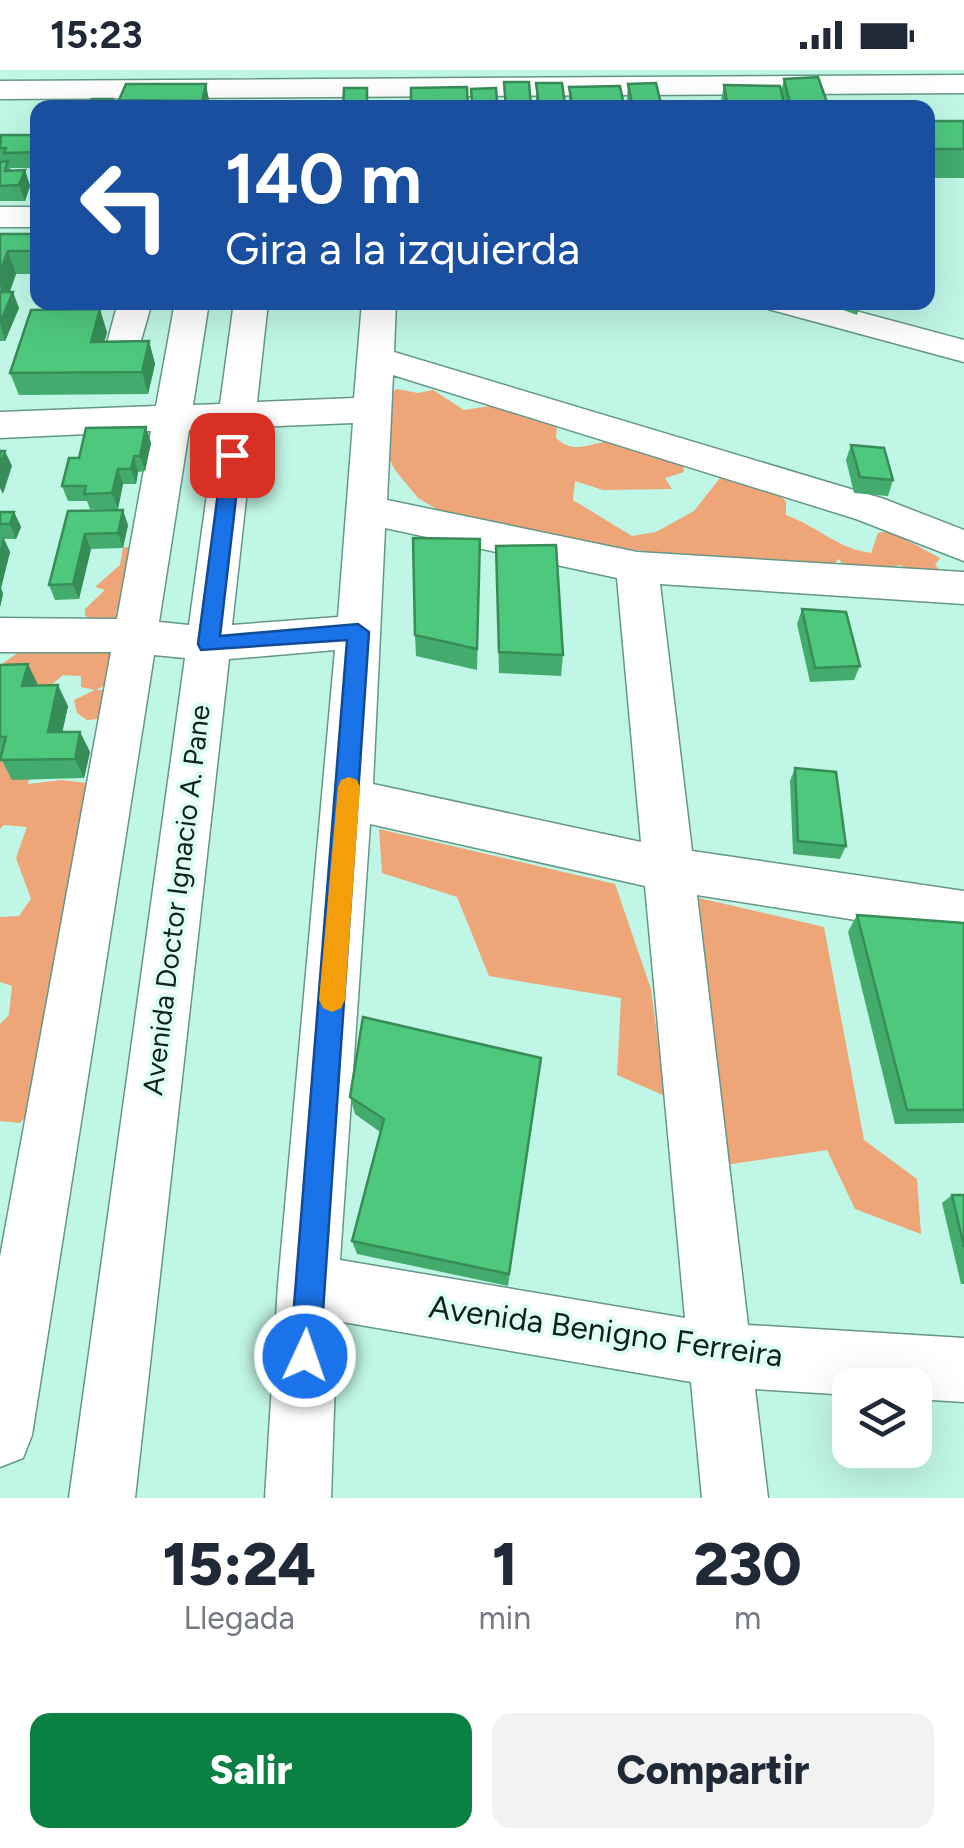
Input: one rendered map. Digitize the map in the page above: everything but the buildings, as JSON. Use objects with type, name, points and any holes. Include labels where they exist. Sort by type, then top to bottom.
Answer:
[{"type":"street","points":[[0,86],[63,71],[175,71],[225,84]]},
{"type":"street","points":[[0,86],[225,84],[392,97],[964,84]]},
{"type":"street","points":[[0,217],[30,217]]},
{"type":"street","points":[[125,343],[133,310]]},
{"type":"street","points":[[0,1435],[191,310]]},
{"type":"street","name":"Avenida Doctor Ignacio A. Pane","points":[[102,1498],[250,310]]},
{"type":"street","points":[[298,1498],[308,1286],[348,799],[379,310]]},
{"type":"street","points":[[809,310],[964,352]]},
{"type":"street","points":[[376,358],[870,509],[964,546]]},
{"type":"street","points":[[0,426],[373,410]]},
{"type":"street","points":[[366,510],[636,567],[964,588]]},
{"type":"street","points":[[636,567],[735,1498]]},
{"type":"street","points":[[0,635],[135,636],[208,644],[358,632]]},
{"type":"street","points":[[348,799],[668,869],[964,914]]},
{"type":"street","name":"Avenida Benigno Ferreira","points":[[308,1286],[718,1355],[964,1370]]},
{"type":"shaded area","points":[[397,389],[418,393],[433,390],[464,410],[490,406],[518,409],[557,425],[556,438],[563,444],[623,442],[683,464],[684,472],[665,478],[672,489],[603,490],[575,481],[573,500],[632,536],[656,532],[694,511],[720,478],[771,488],[786,501],[786,515],[859,551],[871,553],[878,533],[890,531],[940,558],[935,565],[948,578],[899,565],[873,573],[848,573],[839,559],[831,566],[737,558],[721,563],[460,523],[418,498],[395,470],[382,445],[384,397]]},
{"type":"shaded area","points":[[134,545],[131,593],[116,611],[118,618],[106,624],[85,616],[85,609],[105,590],[95,587],[120,565],[123,548]]},
{"type":"shaded area","points":[[110,641],[131,658],[108,684],[96,690],[109,690],[109,718],[87,720],[77,713],[74,700],[95,690],[81,687],[81,676],[63,675],[44,691],[1,673],[2,664],[19,652]]},
{"type":"shaded area","points":[[0,751],[31,770],[28,784],[61,780],[87,783],[40,1100],[20,1123],[0,1121],[0,1024],[9,1015],[12,986],[0,982],[0,917],[19,916],[31,899],[16,858],[27,827],[4,825],[0,829]]},
{"type":"shaded area","points":[[379,829],[615,884],[651,989],[665,1096],[617,1075],[621,998],[489,976],[457,897],[382,873]]},
{"type":"shaded area","points":[[699,898],[824,927],[864,1140],[917,1179],[921,1234],[855,1209],[827,1150],[725,1165]]},
{"type":"slow traffic","points":[[332,1000],[349,787]]},
{"type":"route","points":[[232,455],[208,644],[358,632],[305,1356]]}]
